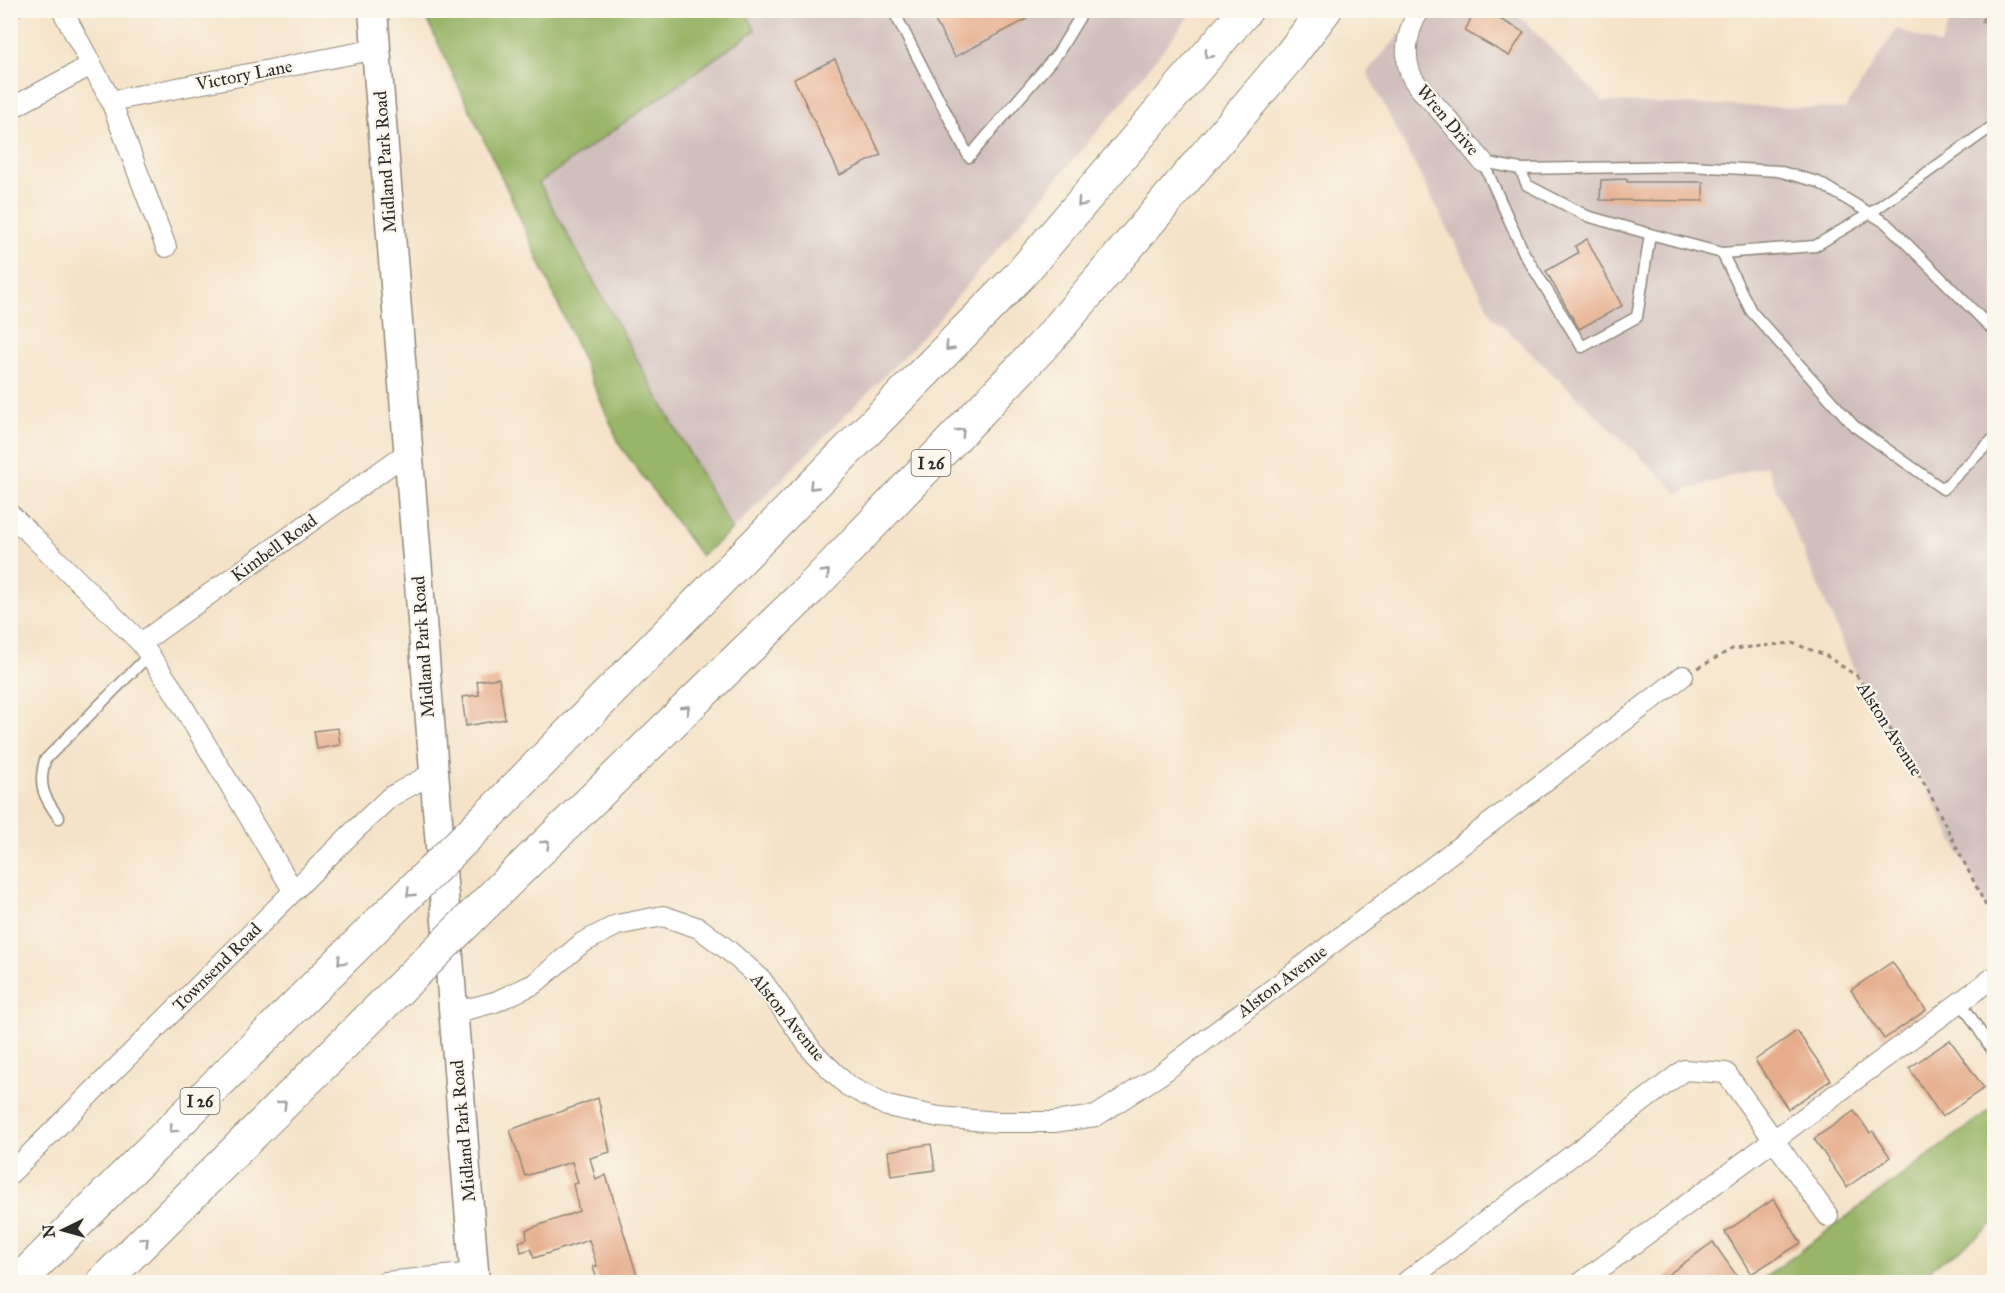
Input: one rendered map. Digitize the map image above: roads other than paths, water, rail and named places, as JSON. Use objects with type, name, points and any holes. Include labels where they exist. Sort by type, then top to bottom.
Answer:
[{"type":"highway","name":"I 26","points":[[18,1282],[497,807],[1020,275],[1246,10]]},
{"type":"highway","name":"I 26","points":[[103,1282],[504,885],[813,586],[1050,339],[1289,57],[1325,10]]},
{"type":"street","points":[[62,10],[111,101],[166,247]]},
{"type":"street","name":"Midland Park Road","points":[[374,10],[474,1278]]},
{"type":"street","name":"Wren Drive","points":[[1420,10],[1409,32],[1407,49],[1410,73],[1483,162]]},
{"type":"street","name":"Victory Lane","points":[[111,101],[376,49]]},
{"type":"street","points":[[10,109],[92,65]]},
{"type":"street","name":"Kimbell Road","points":[[145,649],[408,452]]},
{"type":"street","points":[[10,514],[145,649],[172,688],[293,890]]},
{"type":"street","name":"Alston Avenue","points":[[453,1013],[495,1002],[534,984],[582,943],[617,925],[663,916],[699,928],[728,950],[761,979],[813,1052],[848,1086],[886,1106],[939,1117],[998,1122],[1053,1122],[1096,1116],[1161,1074],[1683,676]]},
{"type":"street","name":"Townsend Road","points":[[10,1174],[293,890],[390,797],[433,773]]},
{"type":"street","points":[[1582,1282],[1995,977]]},
{"type":"street","points":[[1406,1282],[1684,1070],[1726,1073],[1827,1216]]},
{"type":"street","points":[[386,1282],[474,1278]]},
{"type":"lane","points":[[10,13],[16,10]]},
{"type":"lane","points":[[892,10],[969,157],[1058,53],[1084,10]]},
{"type":"lane","points":[[1520,169],[1527,185],[1587,216],[1722,253],[1815,246],[1869,214],[1990,128]]},
{"type":"lane","points":[[1483,162],[1520,169],[1690,166],[1778,171],[1818,182],[1886,223],[1995,331]]},
{"type":"lane","points":[[1483,162],[1524,254],[1582,346],[1637,316],[1650,234]]},
{"type":"lane","points":[[1722,253],[1751,311],[1854,426],[1943,489],[1995,438]]},
{"type":"lane","points":[[59,818],[45,798],[41,782],[45,760],[145,649]]},
{"type":"lane","points":[[1961,1002],[1995,1053]]}]
